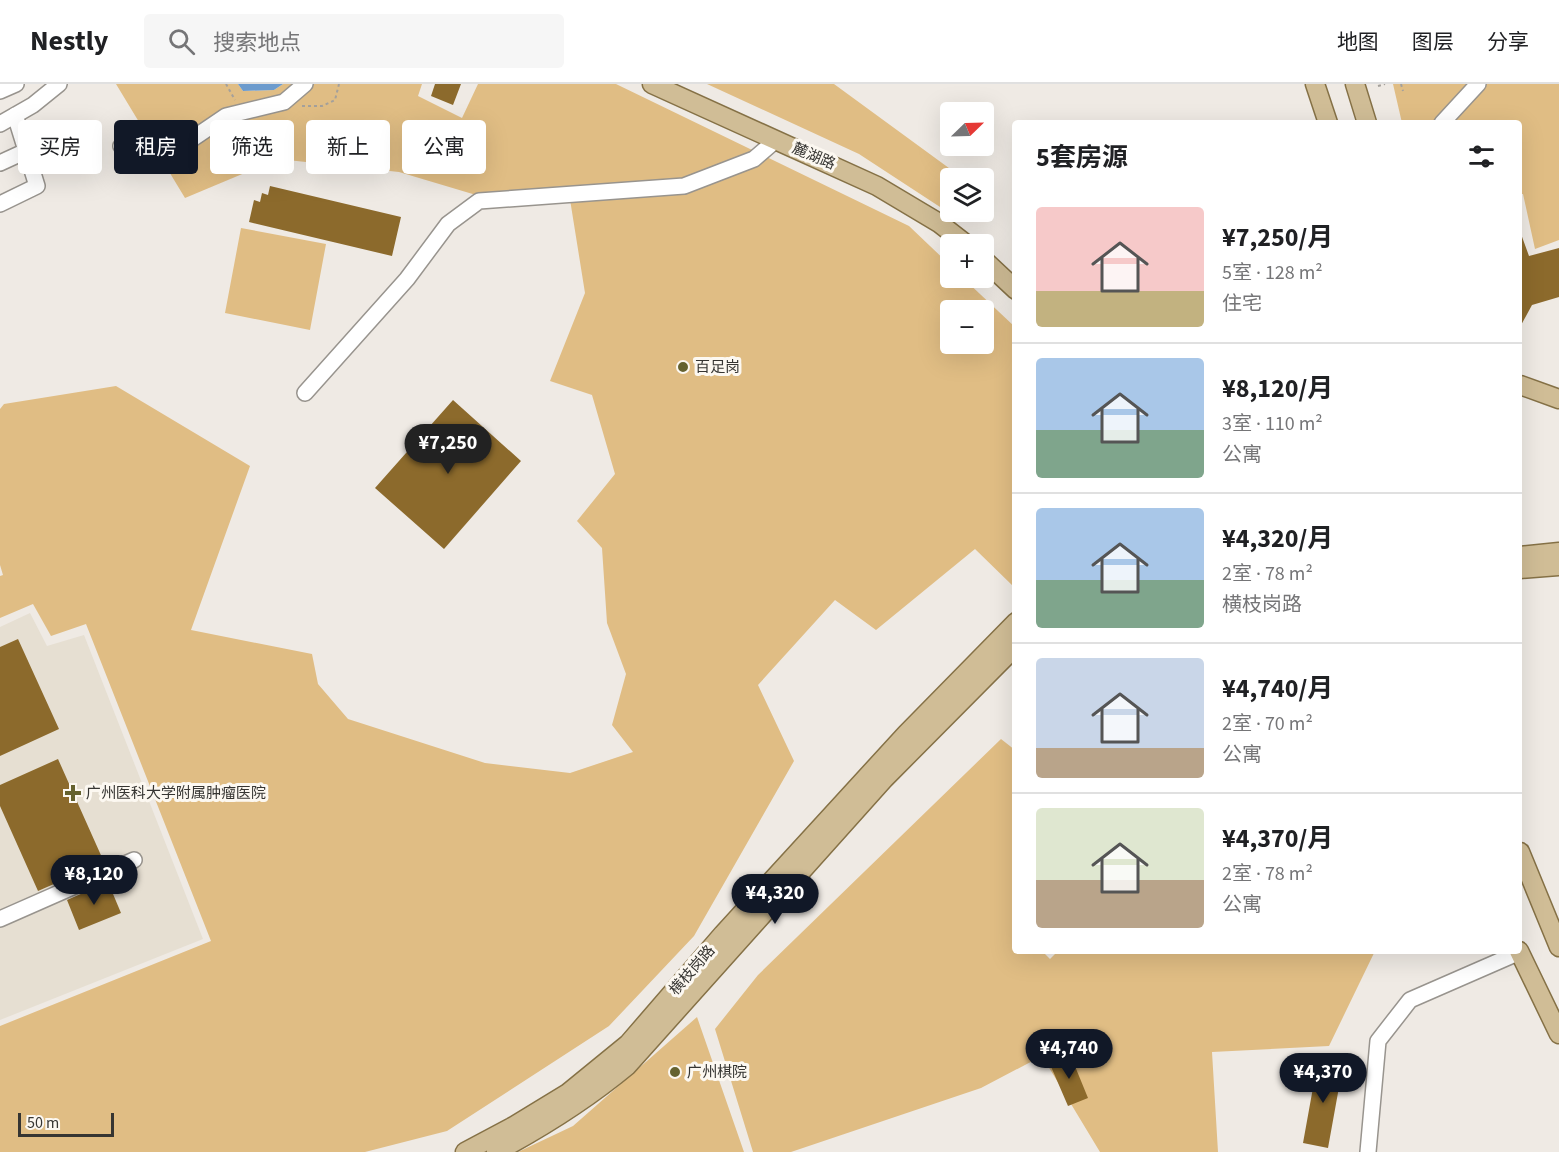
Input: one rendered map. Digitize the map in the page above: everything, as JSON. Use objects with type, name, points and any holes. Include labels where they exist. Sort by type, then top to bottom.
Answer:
[{"type":"main road","name":"麓湖路","points":[[652,84],[878,186],[953,234]]},
{"type":"main road","points":[[1315,84],[1327,120]]},
{"type":"main road","points":[[1355,84],[1366,120]]},
{"type":"main road","points":[[994,269],[1012,286]]},
{"type":"main road","points":[[1522,386],[1559,399]]},
{"type":"main road","points":[[1522,556],[1559,552]]},
{"type":"main road","points":[[1522,569],[1559,566]]},
{"type":"main road","name":"横枝岗路","points":[[465,1152],[568,1093],[628,1044],[723,934],[899,741],[1012,626]]},
{"type":"main road","name":"横枝岗路","points":[[496,1152],[551,1121],[627,1066],[876,788],[1012,649]]},
{"type":"main road","points":[[1522,857],[1559,947]]},
{"type":"main road","points":[[1521,954],[1559,1034]]},
{"type":"lane","points":[[0,91],[16,84]]},
{"type":"lane","points":[[0,124],[59,84]]},
{"type":"lane","points":[[198,135],[226,116],[284,102],[305,84]]},
{"type":"lane","points":[[1445,120],[1478,84]]},
{"type":"lane","points":[[15,115],[18,125]]},
{"type":"lane","points":[[305,393],[407,279],[448,224],[479,201],[684,186],[754,159],[776,140]]},
{"type":"lane","points":[[0,163],[18,155]]},
{"type":"lane","points":[[0,204],[37,186],[33,174]]},
{"type":"lane","points":[[0,919],[134,860]]},
{"type":"lane","points":[[1368,1152],[1378,1041],[1410,1000],[1515,954]]},
{"type":"path","points":[[226,84],[242,111]]},
{"type":"path","points":[[1378,86],[1385,84]]},
{"type":"path","points":[[1401,84],[1403,90]]},
{"type":"shaded area","points":[[116,84],[238,84],[243,91],[274,90],[283,84],[422,84],[418,96],[462,118],[478,84],[616,84],[909,226],[940,256],[940,288],[974,288],[986,300],[940,300],[940,354],[994,354],[994,307],[1012,324],[1012,585],[975,549],[876,630],[835,600],[758,685],[794,761],[694,936],[609,1026],[447,1131],[365,1152],[0,1152],[0,1026],[211,941],[86,624],[51,636],[33,604],[0,618],[0,576],[3,575],[0,565],[0,409],[4,404],[116,386],[250,466],[191,630],[312,654],[318,684],[348,719],[485,763],[570,773],[633,752],[612,725],[626,674],[607,623],[602,548],[577,521],[615,474],[592,395],[550,381],[585,293],[568,187],[476,195],[406,174],[486,174],[486,120],[402,120],[402,173],[390,171],[390,120],[306,120],[306,162],[294,161],[294,120],[210,120],[210,174],[242,174],[185,198],[170,174],[198,174],[198,120],[138,120]]},
{"type":"shaded area","points":[[707,84],[834,84],[949,168],[940,168],[940,207],[859,154]]},
{"type":"shaded area","points":[[1393,84],[1559,84],[1559,240],[1535,249],[1522,194],[1522,120],[1401,120]]},
{"type":"shaded area","points":[[241,228],[326,244],[310,330],[225,313]]},
{"type":"shaded area","name":"广州医科大学附属肿瘤医院","points":[[30,613],[47,646],[84,635],[203,939],[0,1020],[0,627]]},
{"type":"shaded area","points":[[1001,739],[1012,748],[1012,954],[1045,954],[1050,959],[1055,954],[1374,954],[1329,1046],[1212,1052],[1218,1152],[1100,1152],[1042,1056],[981,1088],[791,1152],[753,1152],[715,1029],[758,975]]},
{"type":"shaded area","name":"广州棋院","points":[[697,1017],[744,1152],[518,1152],[573,1126]]},
{"type":"water","points":[[238,84],[283,84],[274,90],[243,91]]},
{"type":"building","points":[[435,84],[461,84],[453,105],[431,96]]},
{"type":"building","points":[[270,186],[401,217],[392,256],[249,222],[254,200],[260,202],[262,193],[268,195]]},
{"type":"building","points":[[1522,237],[1529,256],[1559,248],[1559,297],[1532,305],[1522,323]]},
{"type":"building","points":[[453,400],[521,461],[444,549],[375,488]]},
{"type":"building","points":[[18,639],[59,729],[0,756],[0,647]]},
{"type":"building","points":[[58,759],[104,862],[38,891],[0,806],[0,785]]},
{"type":"building","points":[[108,882],[121,913],[79,930],[67,900]]},
{"type":"building","points":[[1070,1054],[1088,1098],[1068,1106],[1049,1062]]},
{"type":"building","points":[[1318,1060],[1343,1065],[1328,1148],[1303,1143]]},
{"type":"place","name":"百足岗","points":[[683,367]]},
{"type":"place","name":"广州医科大学附属肿瘤医院","points":[[73,793]]},
{"type":"place","name":"广州棋院","points":[[675,1072]]}]
